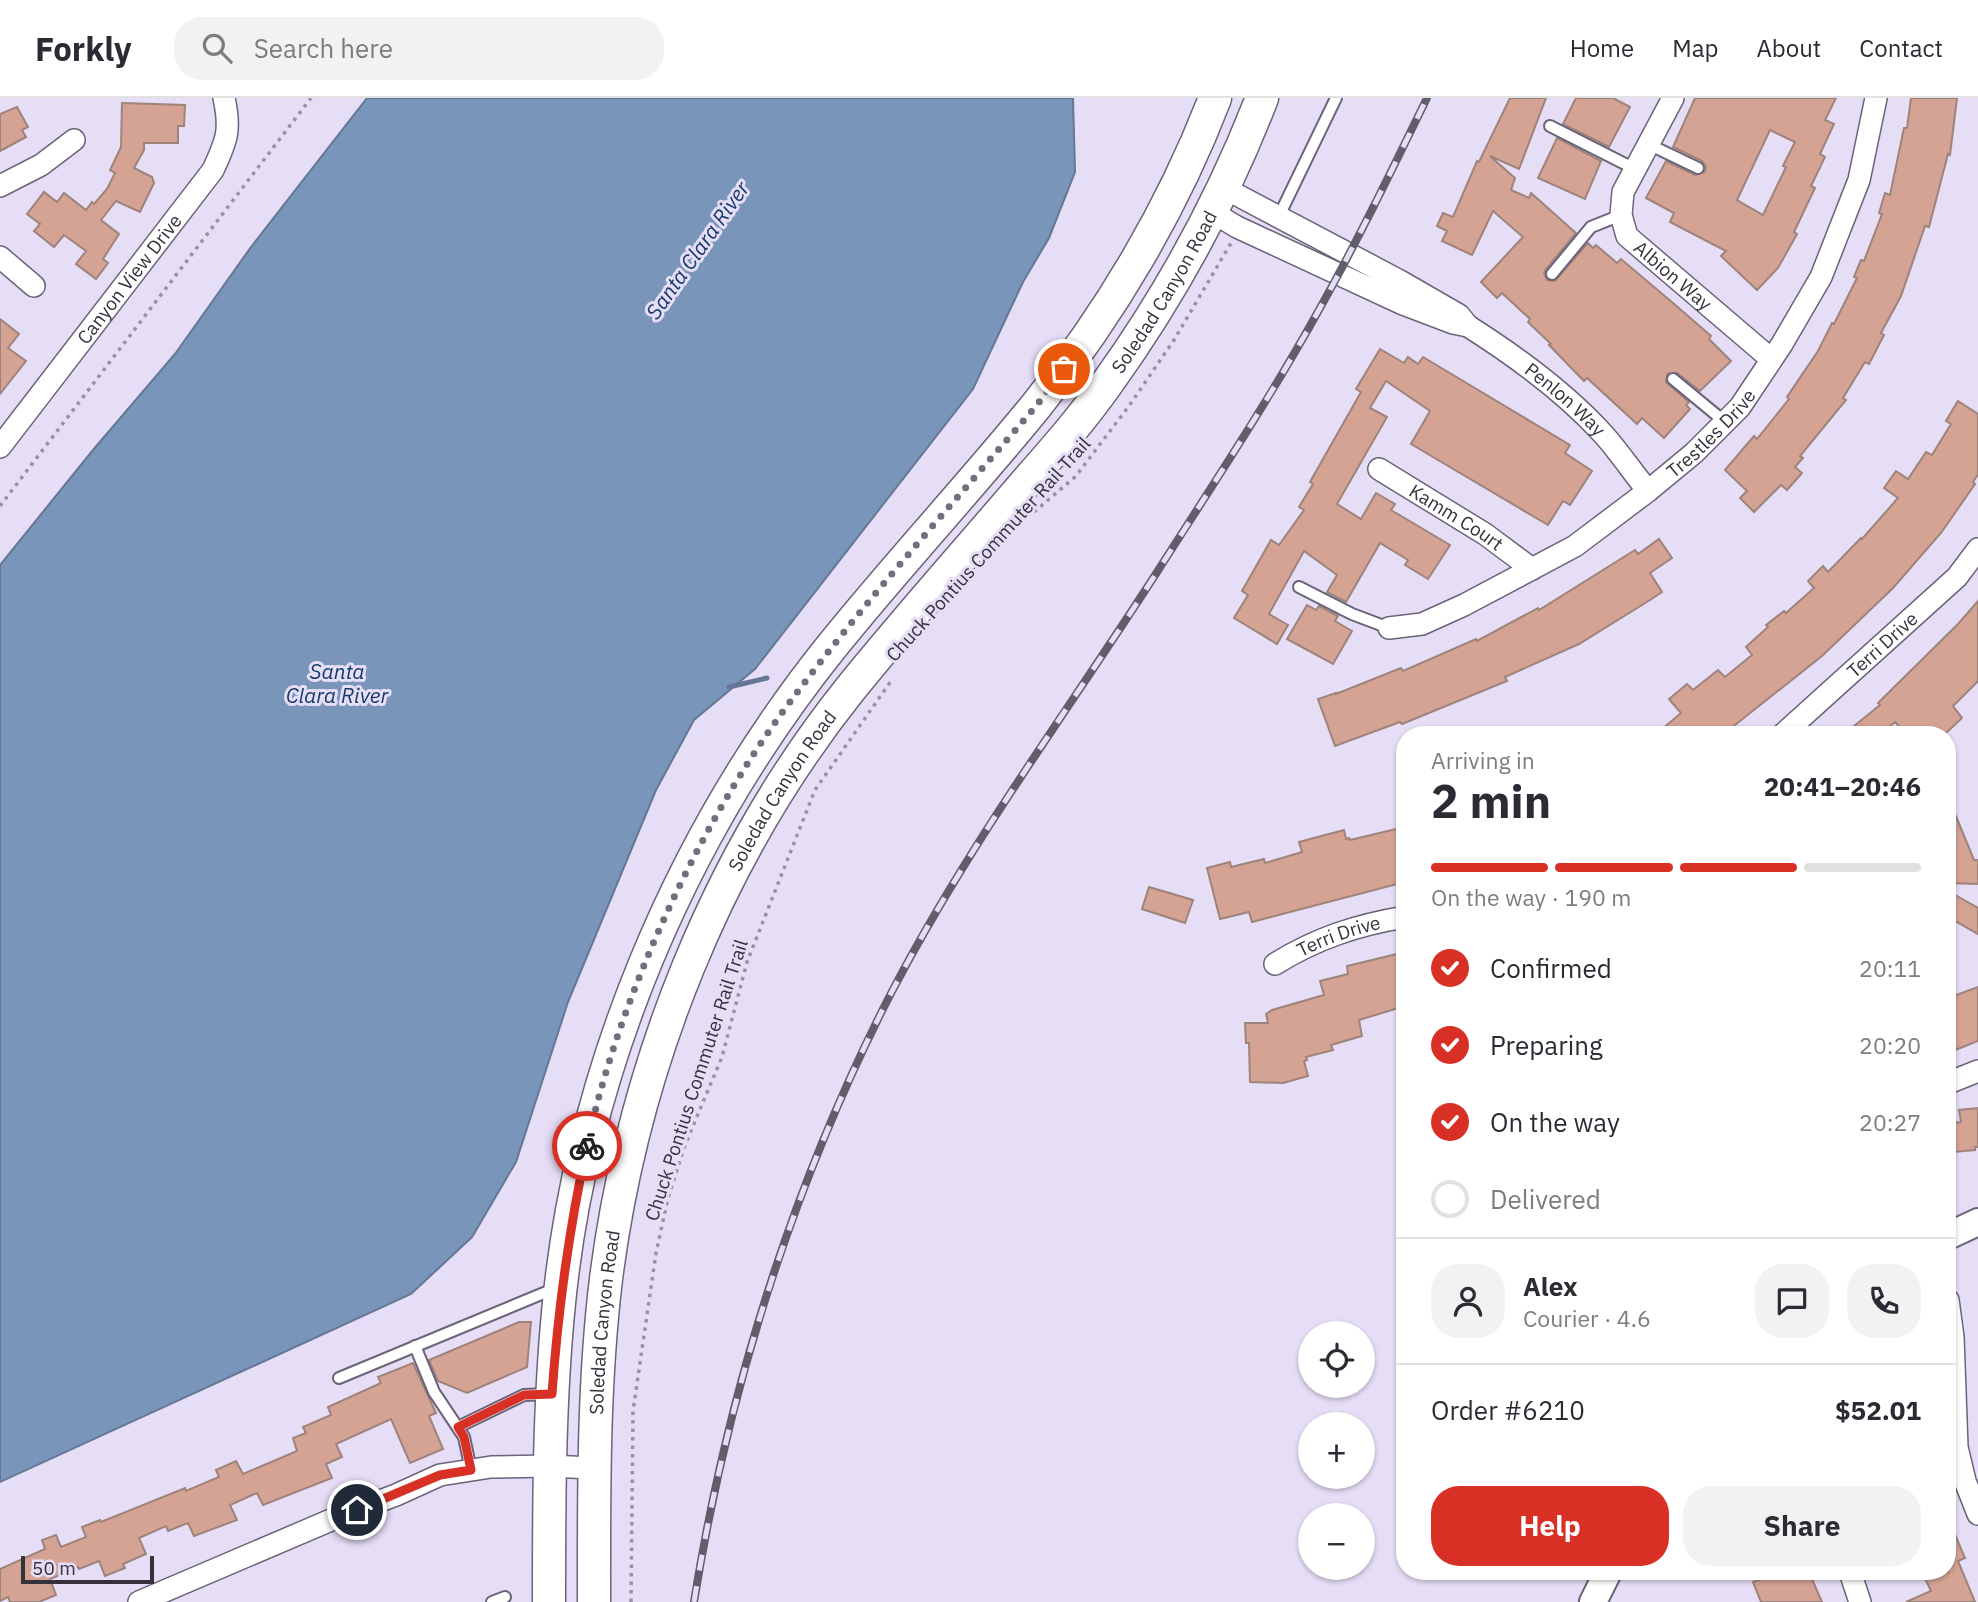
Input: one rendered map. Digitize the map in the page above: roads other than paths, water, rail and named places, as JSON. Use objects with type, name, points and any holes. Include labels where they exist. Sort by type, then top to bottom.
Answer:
[{"type":"main road","name":"Soledad Canyon Road","points":[[549,1602],[548,1465],[552,1394],[571,1220],[590,1131],[615,1044],[658,935],[685,876],[728,796],[777,719],[832,646],[1036,406],[1079,350],[1153,231],[1185,169],[1215,98]]},
{"type":"main road","points":[[1224,209],[1202,194],[1202,184],[1235,98]]},
{"type":"main road","name":"Soledad Canyon Road","points":[[594,1602],[594,1468],[600,1338],[606,1280],[626,1164],[640,1107],[677,995],[725,888],[758,826],[815,737],[850,690],[1107,384],[1180,271],[1224,209],[1262,98]]},
{"type":"street","name":"Canyon View Drive","points":[[0,447],[213,170],[224,146],[229,122],[224,98]]},
{"type":"street","points":[[1621,215],[1623,192],[1673,98]]},
{"type":"street","name":"Trestles Drive","points":[[1389,628],[1422,624],[1464,605],[1575,545],[1648,491],[1693,453],[1740,407],[1821,277],[1859,180],[1876,98]]},
{"type":"street","points":[[0,186],[41,164],[74,139]]},
{"type":"street","points":[[1224,209],[1278,218],[1459,315],[1468,326]]},
{"type":"street","points":[[1224,209],[1403,304],[1468,326]]},
{"type":"street","name":"Albion Way","points":[[1621,215],[1627,236],[1771,359]]},
{"type":"street","points":[[0,257],[34,286]]},
{"type":"street","name":"Penlon Way","points":[[1468,326],[1514,355],[1567,400],[1604,435],[1648,491]]},
{"type":"street","name":"Kamm Court","points":[[1379,468],[1485,534],[1532,569]]},
{"type":"street","name":"Terri Drive","points":[[1793,726],[1957,577],[1978,549]]},
{"type":"street","name":"Terri Drive","points":[[1275,964],[1306,945],[1368,923],[1396,918]]},
{"type":"street","points":[[1956,1080],[1978,1071]]},
{"type":"street","points":[[1956,1233],[1978,1222]]},
{"type":"street","points":[[1956,1420],[1957,1447],[1965,1481],[1978,1514]]},
{"type":"street","points":[[139,1602],[440,1475],[491,1467],[548,1465],[594,1468]]},
{"type":"street","points":[[1593,1602],[1604,1580]]},
{"type":"street","points":[[1853,1580],[1860,1602]]},
{"type":"lane","points":[[1278,218],[1336,98]]},
{"type":"lane","points":[[1550,126],[1634,169]]},
{"type":"lane","points":[[1648,144],[1698,168]]},
{"type":"lane","points":[[1552,274],[1591,227],[1621,215]]},
{"type":"lane","points":[[1673,379],[1724,422]]},
{"type":"lane","points":[[1299,587],[1352,614],[1389,628]]},
{"type":"lane","points":[[339,1378],[562,1285]]},
{"type":"lane","points":[[415,1346],[434,1392],[464,1437],[471,1470]]},
{"type":"lane","points":[[458,1427],[524,1395],[552,1394]]},
{"type":"lane","points":[[492,1602],[505,1597]]},
{"type":"water","name":"Santa Clara River","points":[[367,98],[1073,98],[1075,172],[1049,238],[1023,282],[973,389],[755,669],[694,720],[656,790],[568,1002],[516,1162],[472,1237],[411,1294],[0,1482],[0,565],[175,354],[251,247]]},
{"type":"waterway","points":[[729,687],[767,678]]},
{"type":"railway","points":[[694,1602],[724,1448],[766,1297],[819,1150],[884,1007],[914,950],[981,839],[1159,569],[1278,381],[1344,263],[1427,98]]}]
